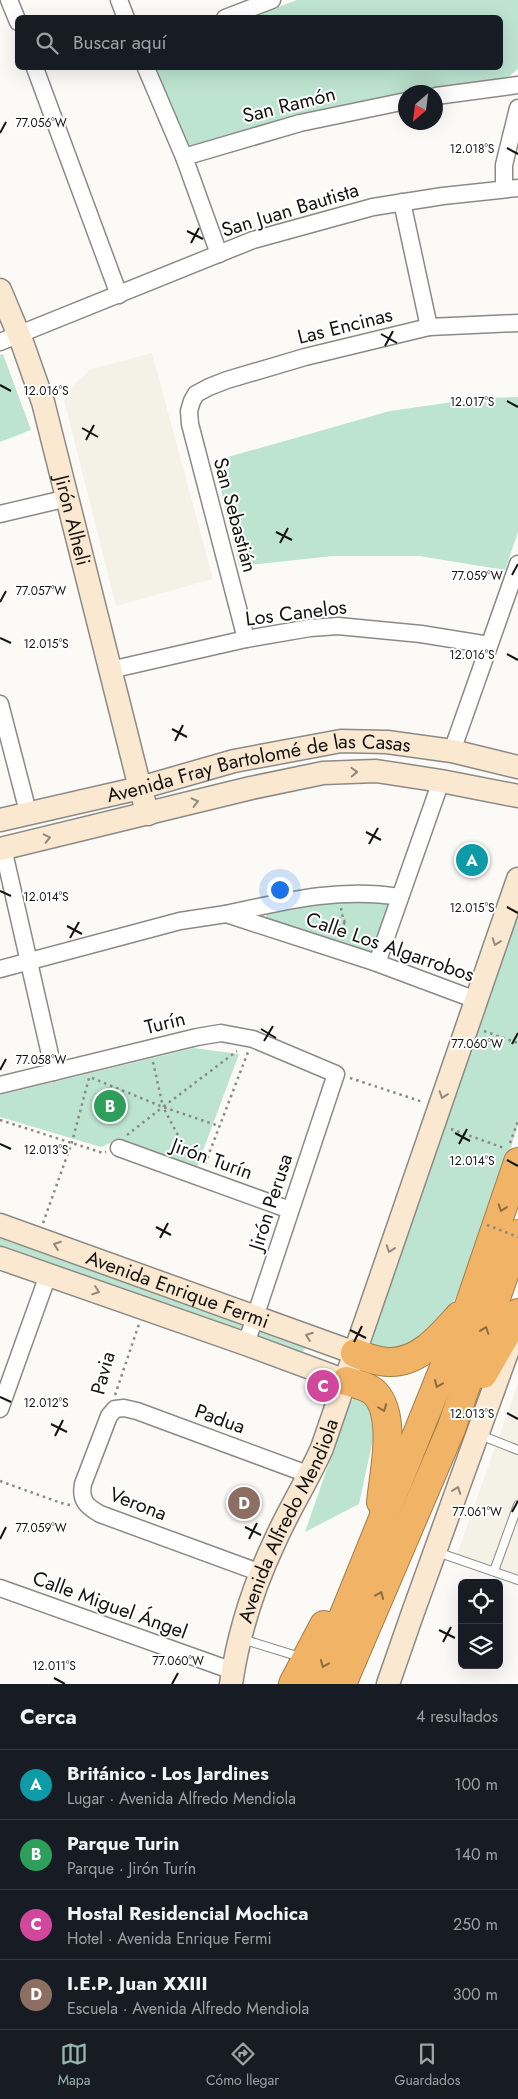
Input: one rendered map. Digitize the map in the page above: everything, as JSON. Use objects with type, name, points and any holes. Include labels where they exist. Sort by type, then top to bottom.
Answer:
[{"type":"highway","points":[[316,1684],[469,1306],[513,1156]]},
{"type":"highway","points":[[342,1684],[450,1429],[518,1236]]},
{"type":"highway","points":[[355,1353],[382,1362],[404,1360],[433,1344],[469,1306]]},
{"type":"highway","points":[[450,1429],[518,1312]]},
{"type":"highway","points":[[346,1381],[373,1391],[383,1404],[387,1418],[378,1530]]},
{"type":"highway","points":[[293,1684],[330,1613],[362,1571]]},
{"type":"highway","points":[[360,1684],[361,1640]]},
{"type":"street","points":[[10,0],[15,15]]},
{"type":"street","points":[[119,0],[125,15]]},
{"type":"street","points":[[233,15],[272,0]]},
{"type":"street","points":[[36,70],[119,295]]},
{"type":"street","points":[[147,70],[184,157],[219,254]]},
{"type":"street","points":[[443,95],[518,85]]},
{"type":"street","name":"San Ramón","points":[[184,157],[300,123],[398,103]]},
{"type":"street","points":[[511,188],[504,165],[518,108]]},
{"type":"street","name":"San Juan Bautista","points":[[10,339],[253,240],[373,207],[511,188]]},
{"type":"street","points":[[402,202],[429,327]]},
{"type":"street","name":"Jirón Alheli","points":[[0,290],[10,339],[43,402],[148,814]]},
{"type":"street","name":"Las Encinas","points":[[192,401],[196,394],[227,380],[305,357],[429,327],[518,323]]},
{"type":"street","name":"San Sebastián","points":[[192,401],[190,424],[195,447],[246,639]]},
{"type":"street","points":[[0,514],[68,498]]},
{"type":"street","points":[[452,751],[518,564]]},
{"type":"street","name":"Los Canelos","points":[[110,670],[246,639],[310,628],[338,626],[411,633],[489,645]]},
{"type":"street","points":[[0,704],[28,812]]},
{"type":"street","name":"Avenida Fray Bartolomé de las Casas","points":[[0,820],[28,812],[140,788],[234,761],[341,742],[387,742],[452,751],[518,767]]},
{"type":"street","name":"Avenida Fray Bartolomé de las Casas","points":[[2,848],[251,788],[323,773],[376,771],[442,781],[518,796]]},
{"type":"street","points":[[377,962],[442,781]]},
{"type":"street","points":[[2,848],[30,962],[61,1070]]},
{"type":"street","name":"Avenida Alfredo Mendiola","points":[[232,1678],[241,1639],[261,1573],[275,1539],[310,1475],[442,1117],[476,1000],[518,879]]},
{"type":"street","points":[[226,914],[302,897],[379,893],[400,896]]},
{"type":"street","name":"Calle Los Algarrobos","points":[[0,969],[180,921],[226,914],[377,962],[476,1000]]},
{"type":"street","name":"Turín","points":[[0,1085],[197,1037],[221,1033],[253,1039],[336,1074]]},
{"type":"street","name":"Jirón Perusa","points":[[246,1344],[336,1074]]},
{"type":"street","name":"Jirón Turín","points":[[118,1144],[290,1210]]},
{"type":"street","name":"Avenida Enrique Fermi","points":[[0,1224],[355,1353]]},
{"type":"street","name":"Avenida Enrique Fermi","points":[[0,1258],[346,1381]]},
{"type":"street","points":[[0,1409],[48,1275]]},
{"type":"street","points":[[388,1684],[518,1323]]},
{"type":"street","name":"Padua","points":[[115,1409],[124,1408],[137,1411],[310,1475]]},
{"type":"street","name":"Pavia","points":[[84,1503],[81,1494],[83,1484],[109,1416],[115,1409]]},
{"type":"street","name":"Verona","points":[[84,1503],[100,1514],[261,1573]]},
{"type":"street","name":"Calle Miguel Ángel","points":[[0,1588],[232,1678]]},
{"type":"lane","points":[[477,1435],[518,1450]]},
{"type":"lane","points":[[494,1571],[518,1505]]},
{"type":"lane","points":[[435,1552],[518,1580]]},
{"type":"lane","points":[[241,1639],[297,1656]]},
{"type":"path","points":[[480,1029],[518,1043]]},
{"type":"path","points":[[103,1153],[118,1144],[163,1107],[253,1039]]},
{"type":"path","points":[[200,1177],[253,1039]]},
{"type":"path","points":[[150,1049],[163,1107],[200,1177]]},
{"type":"path","points":[[61,1070],[89,1077],[163,1107],[219,1126]]},
{"type":"path","points":[[336,1074],[442,1117],[513,1156]]},
{"type":"path","points":[[38,1238],[72,1142],[89,1077]]},
{"type":"path","points":[[0,1120],[103,1153]]},
{"type":"path","points":[[103,1153],[118,1144]]},
{"type":"path","points":[[487,1225],[518,1236]]},
{"type":"path","name":"Pavia","points":[[115,1409],[116,1393],[145,1308]]},
{"type":"path","name":"Verona","points":[[0,1481],[60,1503],[68,1505],[84,1503]]},
{"type":"shaded area","points":[[152,353],[213,579],[116,606],[64,400],[77,382],[91,369]]},
{"type":"shaded area","points":[[518,1383],[518,1579],[456,1557]]},
{"type":"green space","points":[[297,0],[518,0],[518,69],[506,79],[499,81],[443,89],[443,85],[398,85],[398,96],[319,111],[187,150],[153,70],[503,70],[503,15],[257,15]]},
{"type":"green space","points":[[3,354],[31,430],[0,442],[0,355]]},
{"type":"green space","points":[[518,397],[518,532],[505,570],[419,556],[333,556],[239,566],[214,461],[390,411],[481,398]]},
{"type":"green space","points":[[381,897],[389,903],[391,909],[373,954],[266,922],[266,909]]},
{"type":"green space","points":[[518,903],[518,1125],[480,1242],[463,1285],[446,1315],[418,1346],[379,1351],[372,1344],[370,1336]]},
{"type":"green space","points":[[194,1048],[239,1054],[197,1167],[119,1139],[101,1147],[0,1117],[0,1095]]},
{"type":"green space","points":[[0,1231],[308,1341],[300,1359],[0,1249]]},
{"type":"green space","points":[[359,1396],[372,1400],[375,1430],[359,1504],[305,1532],[350,1403]]},
{"type":"place","name":"Británico - Los Jardines","points":[[472,860]]},
{"type":"place","name":"Parque Turin","points":[[110,1106]]},
{"type":"place","name":"Hostal Residencial Mochica","points":[[323,1386]]},
{"type":"place","name":"I.E.P. Juan XXIII","points":[[244,1503]]}]
